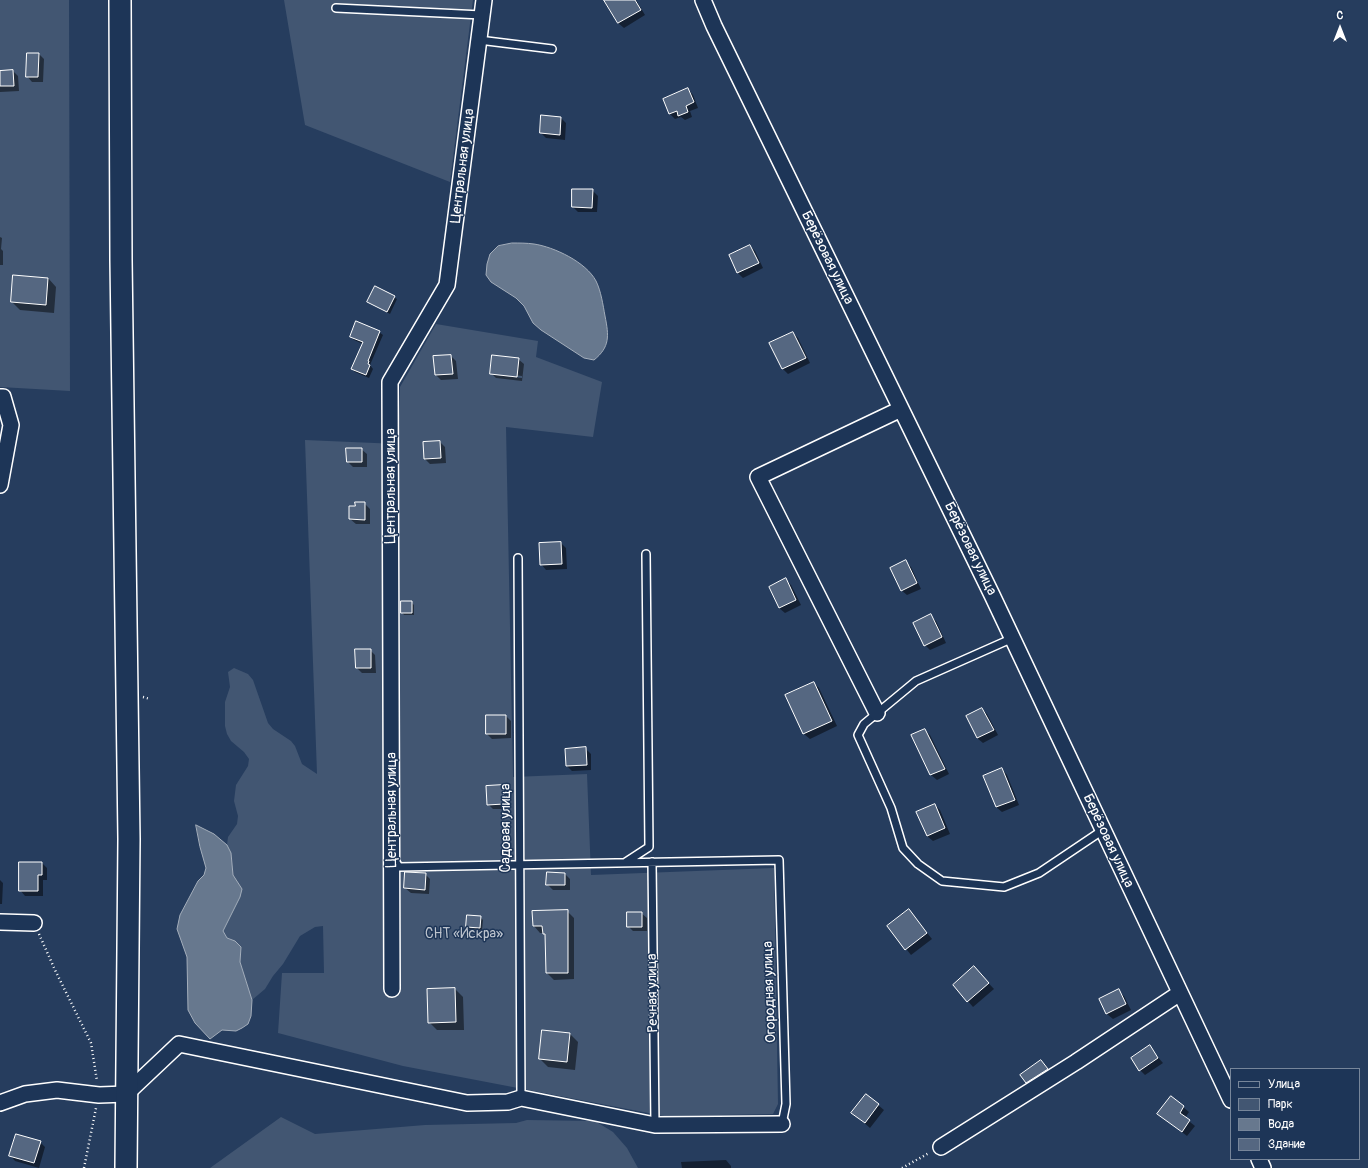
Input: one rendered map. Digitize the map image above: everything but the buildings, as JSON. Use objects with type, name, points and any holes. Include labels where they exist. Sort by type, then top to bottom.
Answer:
[{"type":"main road","points":[[120,0],[121,260],[129,839],[126,1168]]},
{"type":"street","name":"Центральная улица","points":[[392,989],[390,382],[447,285],[484,0]]},
{"type":"street","name":"Берёзовая улица","points":[[703,0],[714,26],[1013,638],[1230,1098]]},
{"type":"street","points":[[0,397],[3,397],[11,425],[0,485]]},
{"type":"street","points":[[877,713],[758,477],[902,409]]},
{"type":"street","points":[[0,922],[34,923]]},
{"type":"street","points":[[941,1147],[1076,1062],[1180,993]]},
{"type":"street","points":[[0,1103],[25,1094],[57,1090],[99,1095],[126,1094],[179,1044],[467,1102],[508,1102],[521,1098],[655,1125],[782,1124]]},
{"type":"lane","points":[[336,8],[482,15]]},
{"type":"lane","points":[[479,40],[552,49]]},
{"type":"lane","points":[[626,862],[649,846],[646,554]]},
{"type":"lane","name":"Садовая улица","points":[[518,558],[521,1098]]},
{"type":"lane","points":[[1013,638],[916,681],[864,724],[858,735],[891,808],[903,848],[918,864],[942,881],[1004,887],[1039,873],[1103,830]]},
{"type":"lane","points":[[392,854],[398,867],[652,862]]},
{"type":"lane","name":"Огородная улица","points":[[652,862],[779,860],[786,1104],[782,1124]]},
{"type":"lane","name":"Речная улица","points":[[652,862],[655,1125]]},
{"type":"path","points":[[34,923],[91,1043],[99,1095],[84,1168]]},
{"type":"path","points":[[902,1168],[941,1147]]},
{"type":"green space","points":[[0,0],[69,0],[70,391],[0,387]]},
{"type":"green space","points":[[284,0],[473,0],[450,182],[305,125]]},
{"type":"green space","name":"СНТ «Искра»","points":[[436,324],[538,341],[536,357],[602,382],[593,437],[506,427],[513,777],[587,774],[591,875],[774,868],[778,1104],[773,1114],[664,1116],[403,1066],[278,1033],[282,973],[324,973],[323,926],[315,927],[300,936],[283,964],[265,989],[252,1000],[240,962],[241,947],[235,941],[227,938],[223,931],[240,897],[233,875],[231,853],[227,845],[228,837],[237,824],[238,816],[234,801],[236,785],[248,766],[249,759],[244,752],[231,741],[225,726],[225,702],[230,687],[228,672],[234,668],[248,674],[253,680],[268,723],[273,729],[291,741],[295,746],[302,764],[317,774],[305,440],[398,444],[400,387]]},
{"type":"green space","points":[[281,1117],[315,1134],[425,1125],[516,1123],[527,1120],[595,1121],[613,1132],[627,1148],[638,1168],[210,1168]]},
{"type":"water","points":[[512,243],[534,244],[551,248],[569,256],[585,268],[596,281],[601,294],[606,323],[607,341],[606,346],[594,360],[584,358],[541,330],[533,323],[524,306],[516,298],[491,282],[486,275],[490,254],[498,246]]},
{"type":"water","points":[[196,825],[214,834],[227,845],[231,853],[233,875],[242,889],[240,897],[223,931],[227,938],[235,941],[241,947],[240,962],[252,1000],[251,1016],[248,1024],[236,1031],[222,1030],[210,1039],[195,1023],[188,1010],[187,957],[177,929],[180,915],[198,881],[204,875],[206,868]]}]
